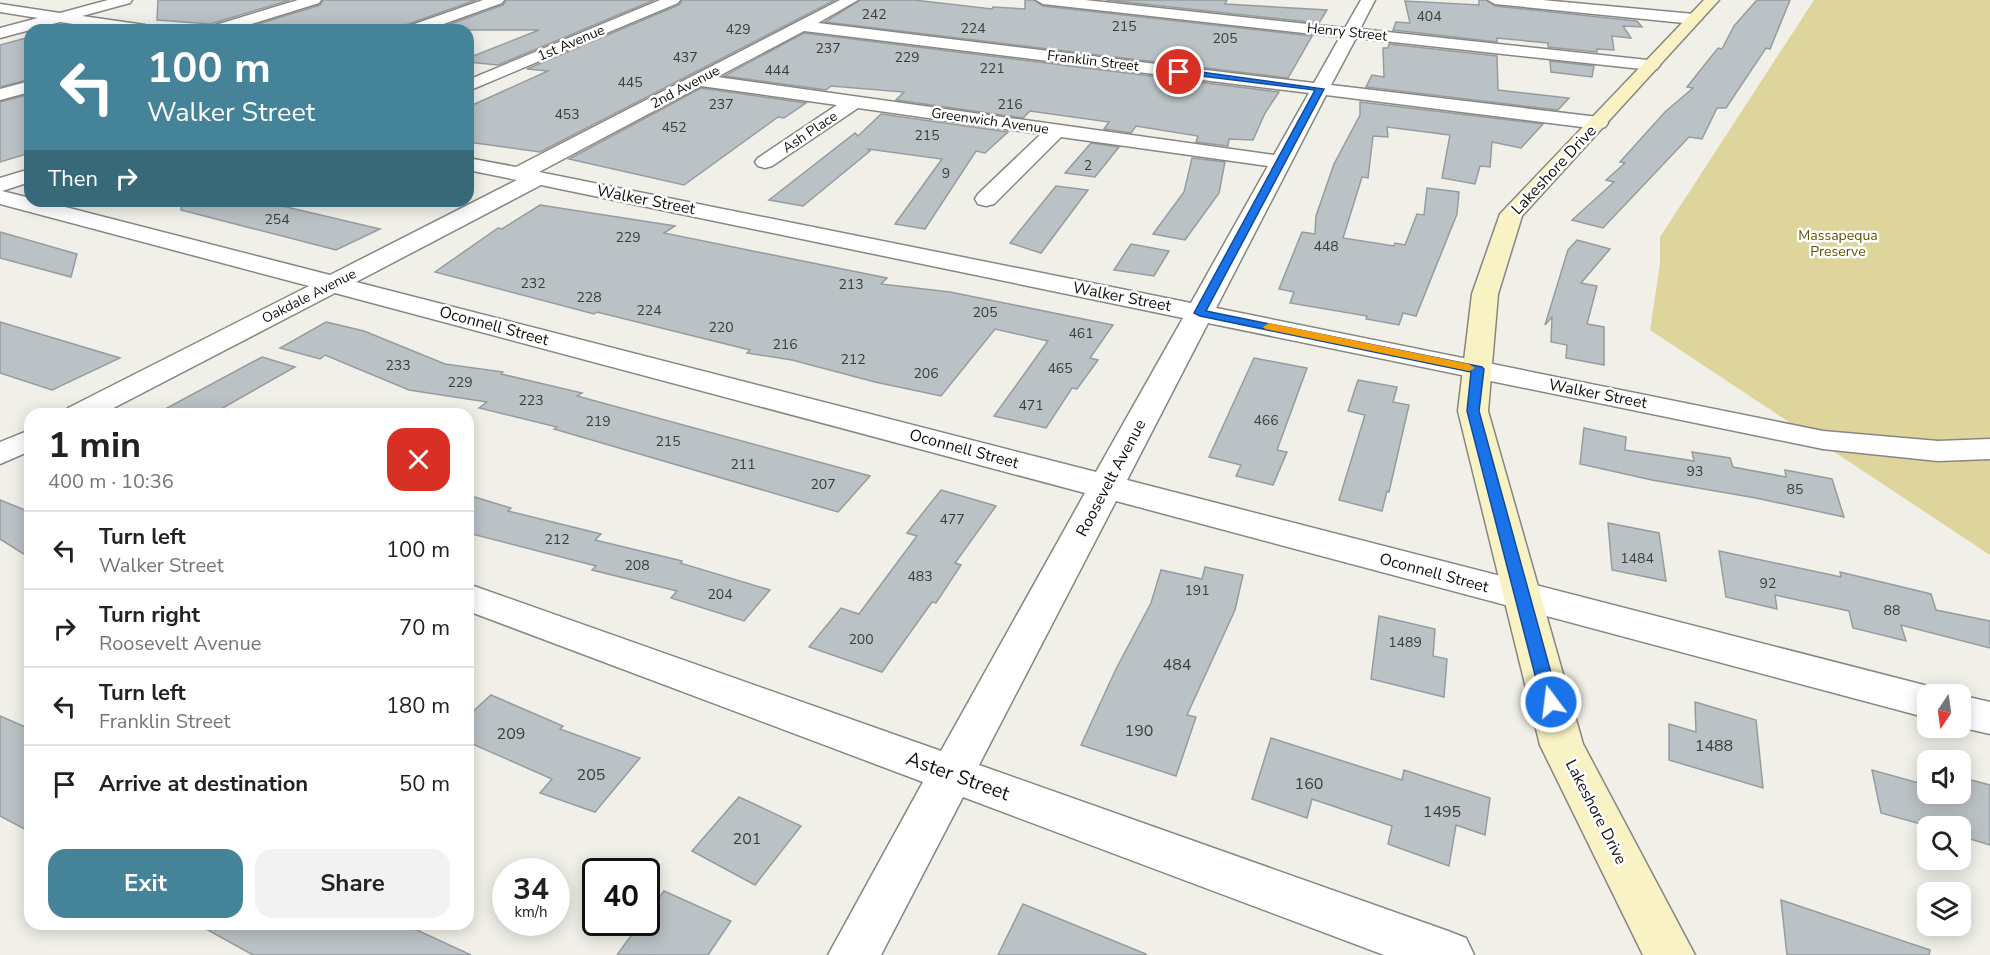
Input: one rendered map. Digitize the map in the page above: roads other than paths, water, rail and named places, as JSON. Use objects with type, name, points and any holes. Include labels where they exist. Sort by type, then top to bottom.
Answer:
[{"type":"street","points":[[34,24],[125,0]]},
{"type":"street","points":[[235,24],[314,0]]},
{"type":"street","points":[[429,24],[497,0]]},
{"type":"street","name":"1st Avenue","points":[[474,83],[673,0]]},
{"type":"street","name":"2nd Avenue","points":[[529,176],[700,80],[850,0]]},
{"type":"street","name":"Henry Street","points":[[1043,0],[1651,65]]},
{"type":"street","name":"Roosevelt Avenue","points":[[854,955],[1368,0]]},
{"type":"street","points":[[1496,0],[1703,9]]},
{"type":"street","points":[[0,8],[106,24]]},
{"type":"street","name":"Lakeshore Drive","points":[[1669,955],[1562,745],[1473,411],[1485,294],[1511,214],[1703,9]]},
{"type":"street","name":"Franklin Street","points":[[802,26],[1598,123]]},
{"type":"street","points":[[0,33],[24,27]]},
{"type":"street","name":"Greenwich Avenue","points":[[700,80],[1281,162]]},
{"type":"street","points":[[0,95],[24,88]]},
{"type":"street","name":"Ash Place","points":[[765,162],[854,102]]},
{"type":"street","points":[[987,199],[1056,130]]},
{"type":"street","name":"Walker Street","points":[[474,165],[1823,440],[1927,451],[1974,452],[1990,449]]},
{"type":"street","name":"Oakdale Avenue","points":[[474,206],[529,176]]},
{"type":"street","points":[[0,185],[24,177]]},
{"type":"street","name":"Oconnell Street","points":[[0,196],[24,202]]},
{"type":"street","name":"Oconnell Street","points":[[42,207],[1917,699]]},
{"type":"street","name":"Oakdale Avenue","points":[[91,408],[333,284],[473,207]]},
{"type":"street","points":[[0,427],[24,436]]},
{"type":"street","points":[[0,454],[24,441]]},
{"type":"street","name":"Aster Street","points":[[474,599],[1448,955]]},
{"type":"street","points":[[1971,714],[1990,718]]},
{"type":"park label","name":"Massapequa Preserve","points":[[1838,244]]}]
